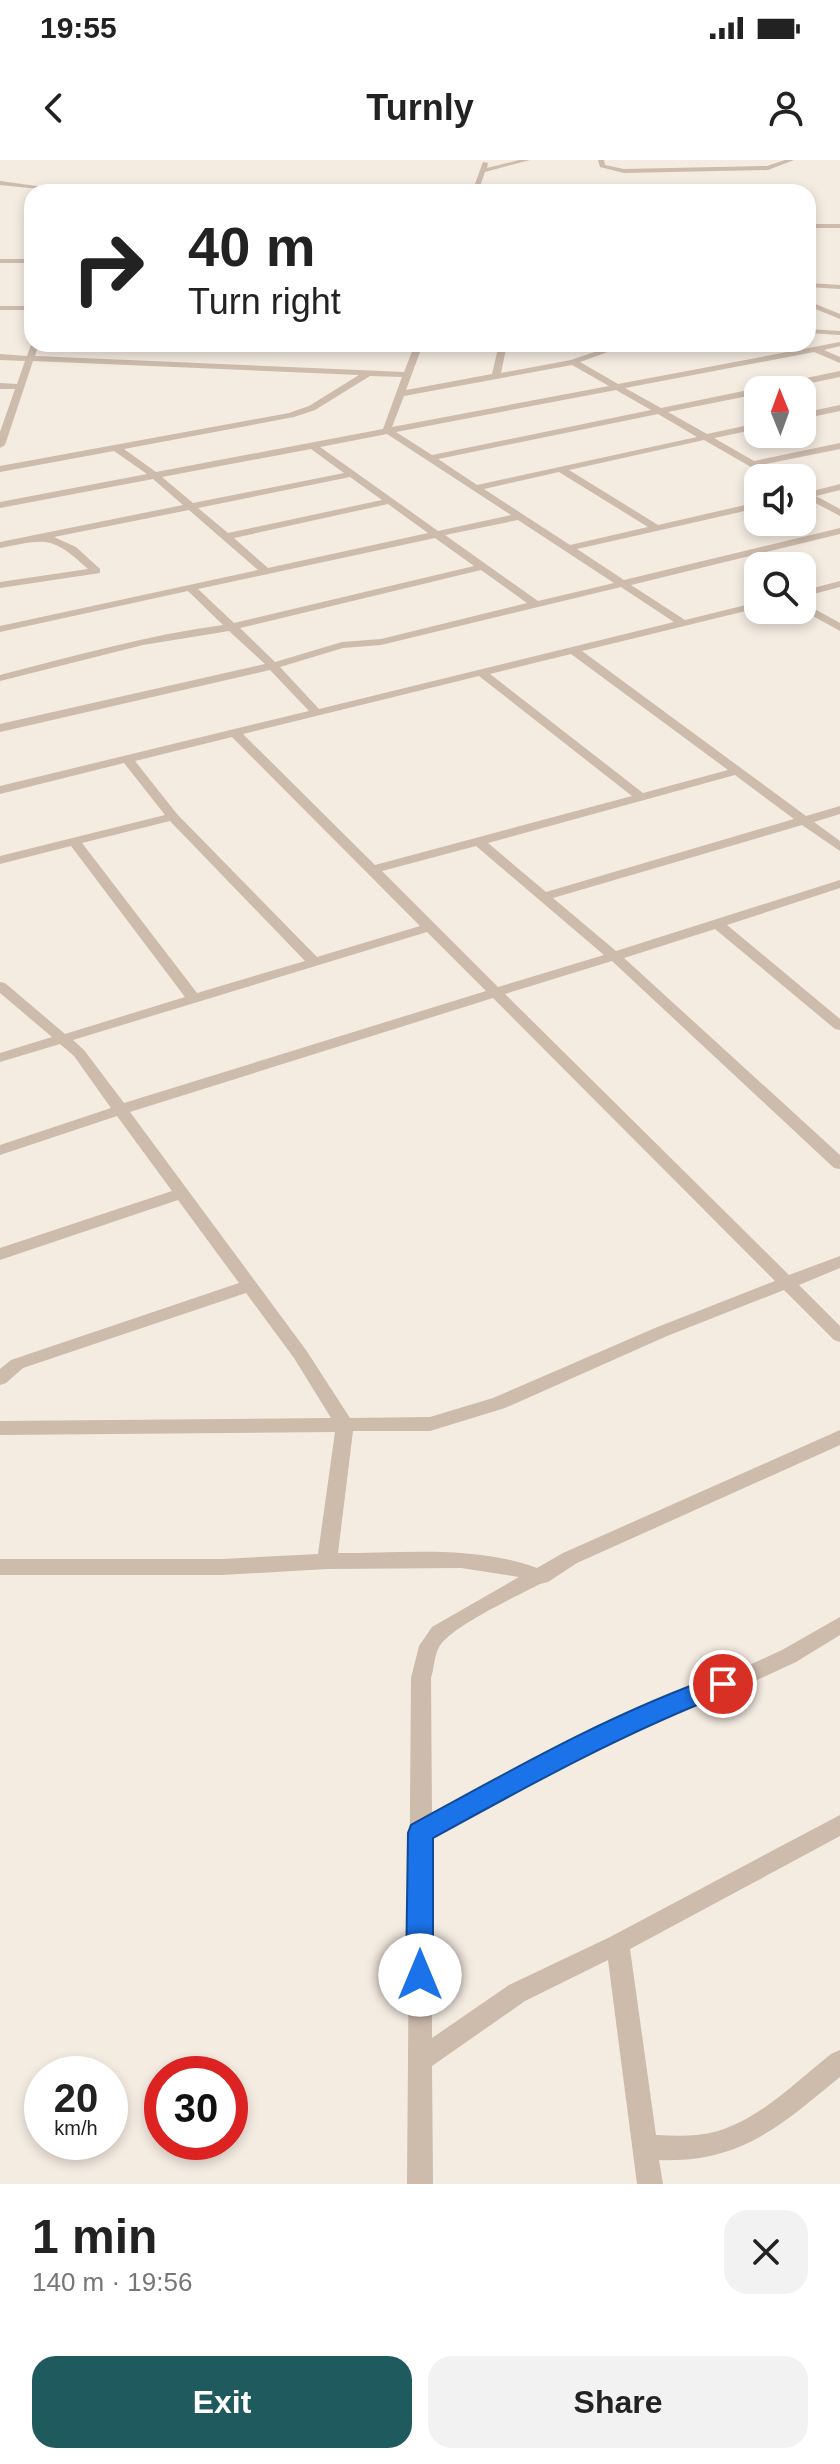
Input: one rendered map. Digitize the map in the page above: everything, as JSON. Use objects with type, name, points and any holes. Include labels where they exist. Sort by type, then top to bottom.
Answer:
[{"type":"street","points":[[478,184],[486,160]]},
{"type":"street","points":[[483,171],[527,160]]},
{"type":"street","points":[[592,160],[601,161],[607,169],[624,171],[768,168],[791,160]]},
{"type":"street","points":[[0,183],[24,186]]},
{"type":"street","points":[[816,226],[840,226]]},
{"type":"street","points":[[0,261],[24,261]]},
{"type":"street","points":[[816,286],[840,287]]},
{"type":"street","points":[[816,306],[840,317]]},
{"type":"street","points":[[0,308],[24,308]]},
{"type":"street","points":[[816,332],[840,333]]},
{"type":"street","points":[[816,349],[840,344]]},
{"type":"street","points":[[816,349],[840,360]]},
{"type":"street","points":[[0,445],[32,352]]},
{"type":"street","points":[[387,430],[416,352]]},
{"type":"street","points":[[496,376],[501,352]]},
{"type":"street","points":[[401,394],[573,362],[602,352]]},
{"type":"street","points":[[0,505],[799,352]]},
{"type":"street","points":[[0,357],[333,355],[369,373],[408,375]]},
{"type":"street","points":[[573,362],[753,464],[840,446]]},
{"type":"street","points":[[0,469],[291,415],[312,408],[369,373]]},
{"type":"street","points":[[816,379],[840,374]]},
{"type":"street","points":[[0,386],[20,387]]},
{"type":"street","points":[[430,458],[744,394]]},
{"type":"street","points":[[816,413],[840,408]]},
{"type":"street","points":[[475,488],[744,429]]},
{"type":"street","points":[[387,430],[683,623]]},
{"type":"street","points":[[314,447],[535,604]]},
{"type":"street","points":[[117,448],[155,476],[266,571]]},
{"type":"street","points":[[560,469],[657,528]]},
{"type":"street","points":[[0,545],[351,474]]},
{"type":"street","points":[[816,492],[840,487]]},
{"type":"street","points":[[816,500],[840,513]]},
{"type":"street","points":[[226,537],[389,501]]},
{"type":"street","points":[[568,548],[744,508]]},
{"type":"street","points":[[0,629],[520,516]]},
{"type":"street","points":[[0,728],[273,666],[342,645],[381,642],[840,531]]},
{"type":"street","points":[[0,585],[96,571],[72,549],[46,537]]},
{"type":"street","points":[[0,678],[89,654],[203,629],[231,627],[482,567]]},
{"type":"street","points":[[816,590],[840,584]]},
{"type":"street","points":[[192,589],[317,713]]},
{"type":"street","points":[[0,790],[744,608]]},
{"type":"street","points":[[816,613],[840,628]]},
{"type":"street","points":[[573,650],[840,847]]},
{"type":"street","points":[[482,673],[641,797]]},
{"type":"street","points":[[235,733],[840,1336]]},
{"type":"street","points":[[128,760],[173,817],[315,963]]},
{"type":"street","points":[[372,870],[737,771]]},
{"type":"street","points":[[545,896],[840,810]]},
{"type":"street","points":[[0,860],[173,817]]},
{"type":"street","points":[[74,841],[194,999]]},
{"type":"street","points":[[478,841],[615,957],[840,1164]]},
{"type":"street","points":[[0,1150],[119,1109],[718,925],[840,884]]},
{"type":"street","points":[[718,925],[840,1026]]},
{"type":"street","points":[[0,1058],[430,927]]},
{"type":"street","points":[[0,986],[80,1054],[250,1285],[345,1425],[327,1561]]},
{"type":"street","points":[[0,1254],[182,1193]]},
{"type":"street","points":[[0,1428],[430,1424],[499,1403],[661,1332],[840,1262]]},
{"type":"street","points":[[0,1379],[17,1364],[250,1285]]},
{"type":"street","points":[[420,2184],[421,1678],[432,1641],[453,1622],[541,1577],[570,1558],[840,1437]]},
{"type":"street","points":[[0,1567],[222,1567],[327,1561],[461,1560],[522,1570],[541,1577]]},
{"type":"street","points":[[420,1833],[547,1762],[665,1706],[789,1656],[840,1625]]},
{"type":"street","points":[[419,2061],[517,1993],[618,1944],[840,1825]]},
{"type":"street","points":[[618,1944],[650,2184]]},
{"type":"street","points":[[645,2147],[696,2148],[731,2140],[754,2128],[840,2062]]},
{"type":"route","points":[[420,1975],[420,1833],[560,1755],[665,1706],[723,1684]]}]
